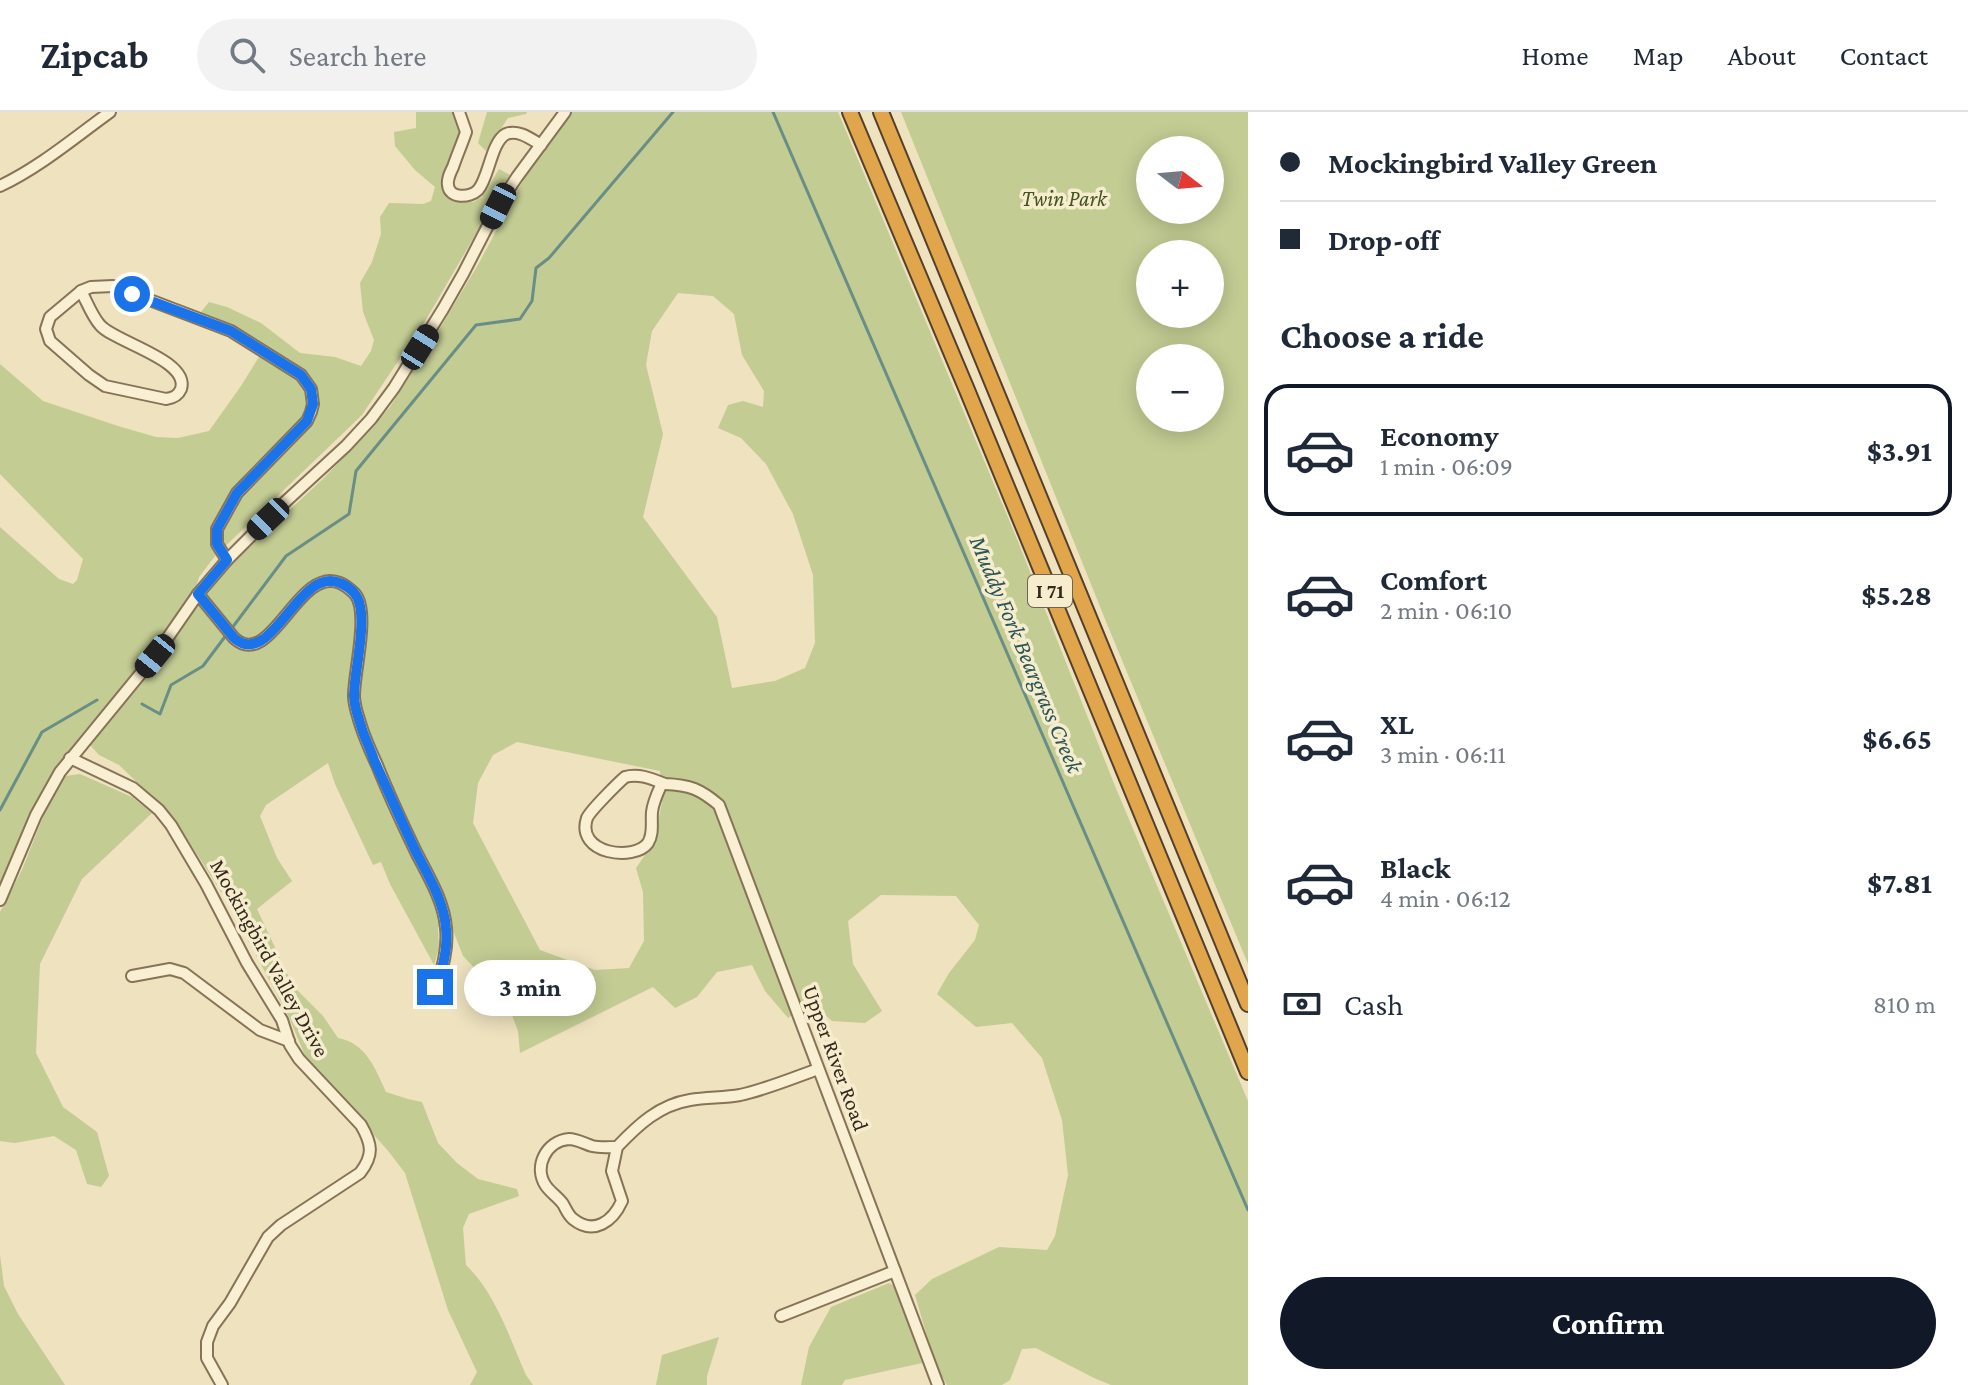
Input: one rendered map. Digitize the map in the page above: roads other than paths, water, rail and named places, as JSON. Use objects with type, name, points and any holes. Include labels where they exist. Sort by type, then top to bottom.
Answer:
[{"type":"highway","name":"I 71","points":[[850,112],[1248,1072]]},
{"type":"highway","name":"I 71","points":[[881,112],[1248,1004]]},
{"type":"street","points":[[0,186],[39,164],[110,112]]},
{"type":"street","points":[[459,112],[466,132],[448,179],[450,192],[468,196],[479,189],[500,139],[507,133],[524,135],[541,145]]},
{"type":"street","points":[[0,900],[47,792],[70,758],[157,653],[198,594],[227,560],[371,419],[443,309],[498,206],[565,112]]},
{"type":"street","points":[[81,291],[99,324],[112,335],[169,363],[182,383],[175,397],[166,399],[105,386],[50,341],[46,329],[50,317],[81,291],[91,287],[113,286],[231,331],[307,381],[313,404],[307,421],[237,493],[217,529],[217,544],[227,560]]},
{"type":"street","points":[[198,594],[230,633],[241,644],[248,646],[264,639],[313,586],[337,582],[355,594],[362,622],[354,700],[362,729],[385,784],[441,903],[446,925],[444,954],[435,987]]},
{"type":"street","name":"Mockingbird Valley Drive","points":[[70,758],[133,788],[150,801],[171,825],[282,1020],[299,1059],[361,1125],[370,1148],[370,1156],[360,1173],[281,1225],[268,1237],[210,1332],[205,1348],[222,1385]]},
{"type":"street","name":"Upper River Road","points":[[662,783],[652,811],[652,833],[643,847],[635,851],[612,852],[593,845],[588,838],[585,828],[588,815],[625,777],[632,775],[703,791],[719,805],[938,1385]]},
{"type":"street","points":[[132,976],[177,970],[260,1030],[289,1041]]},
{"type":"street","points":[[617,1147],[591,1146],[569,1139],[551,1146],[542,1159],[544,1184],[574,1220],[586,1226],[602,1225],[616,1216],[622,1201],[612,1171],[617,1147],[644,1120],[686,1100],[753,1092],[818,1069]]},
{"type":"street","points":[[781,1316],[895,1271]]},
{"type":"waterway","points":[[232,628],[286,556],[349,514],[356,471],[476,325],[520,319],[532,301],[536,268],[549,258],[673,112]]},
{"type":"waterway","name":"Muddy Fork Beargrass Creek","points":[[773,112],[1248,1210]]},
{"type":"waterway","points":[[142,704],[160,714],[171,685],[203,666],[227,634]]},
{"type":"waterway","points":[[0,810],[42,732],[97,700]]},
{"type":"park label","name":"Twin Park","points":[[1064,198]]}]
